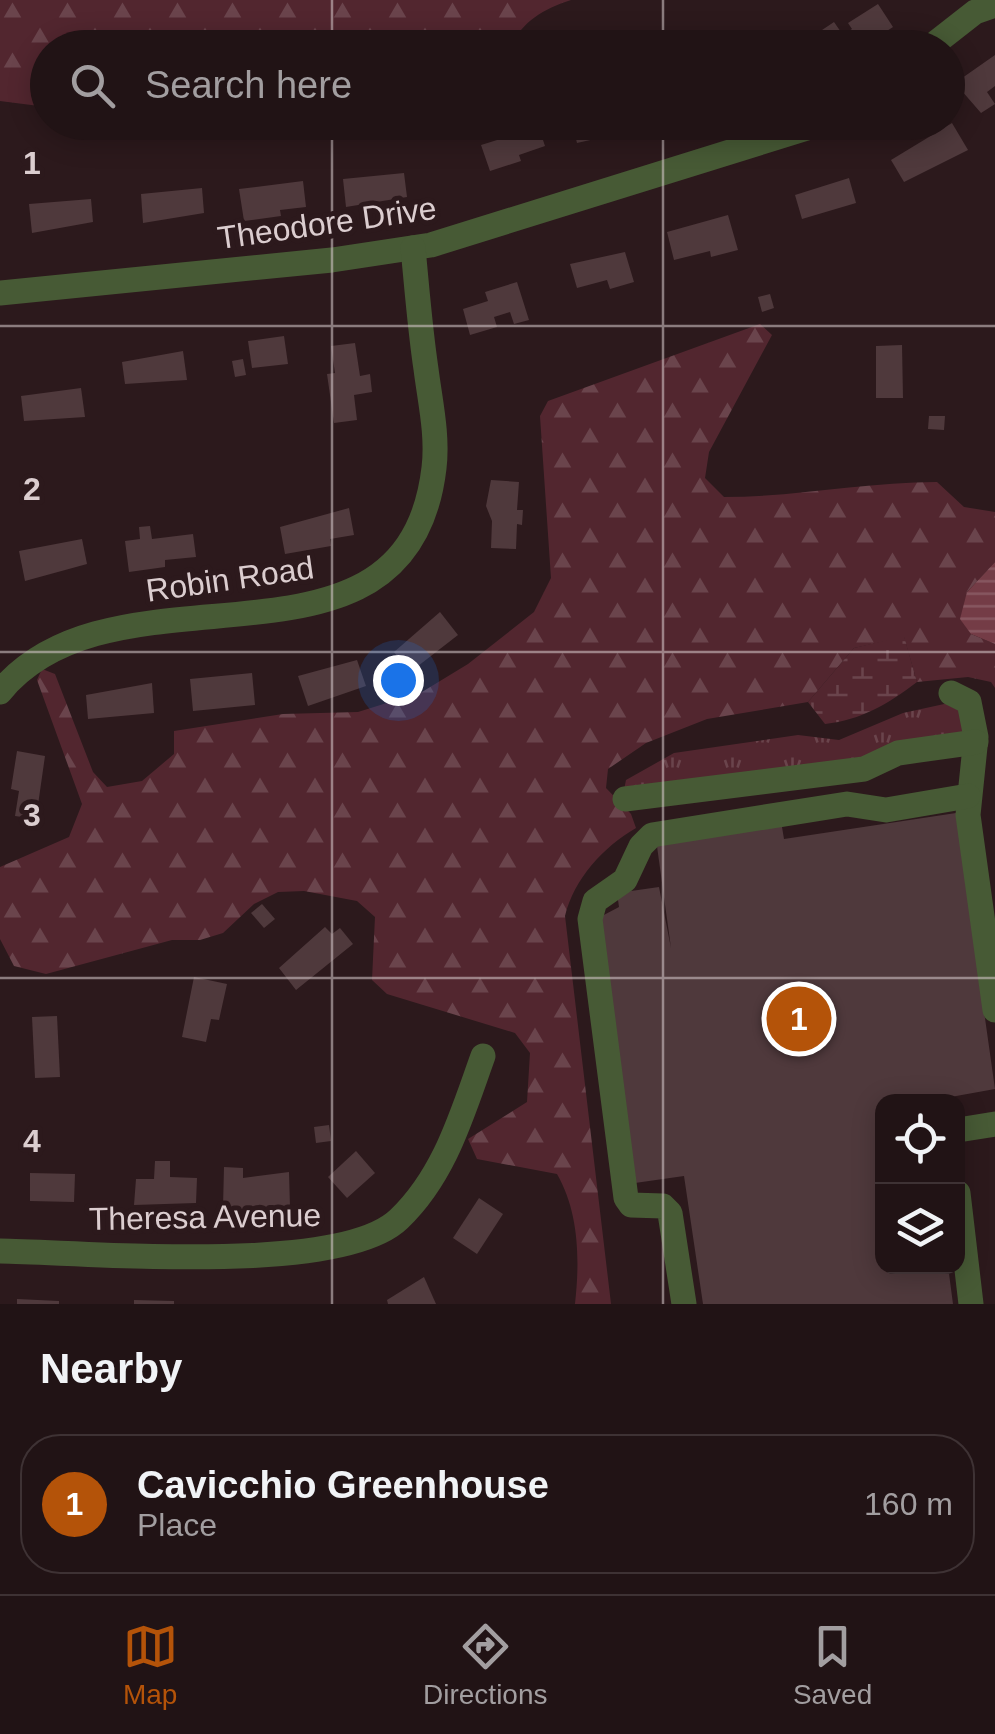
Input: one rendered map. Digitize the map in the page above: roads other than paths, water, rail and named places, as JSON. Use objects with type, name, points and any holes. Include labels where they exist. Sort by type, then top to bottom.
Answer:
[{"type":"street","points":[[952,30],[975,12],[995,4]]},
{"type":"street","name":"Theodore Drive","points":[[0,293],[413,248],[767,140]]},
{"type":"street","name":"Robin Road","points":[[0,692],[21,666],[64,641],[111,627],[311,605],[359,590],[397,558],[422,515],[434,467],[413,248]]},
{"type":"street","points":[[951,693],[962,696],[973,710],[976,742],[968,796],[995,1010]]},
{"type":"street","points":[[626,799],[864,769],[898,754],[976,742]]},
{"type":"street","points":[[684,1304],[670,1213],[663,1206],[631,1205],[626,1198],[590,919],[594,901],[620,886],[647,838],[662,832],[847,804],[886,810],[968,796]]},
{"type":"street","name":"Theresa Avenue","points":[[0,1251],[255,1254],[354,1244],[398,1221],[430,1182],[454,1139],[483,1056]]},
{"type":"street","points":[[965,1129],[995,1124]]},
{"type":"street","points":[[965,1253],[971,1304]]},
{"type":"place","name":"Cavicchio Greenhouse","points":[[799,1019]]}]
